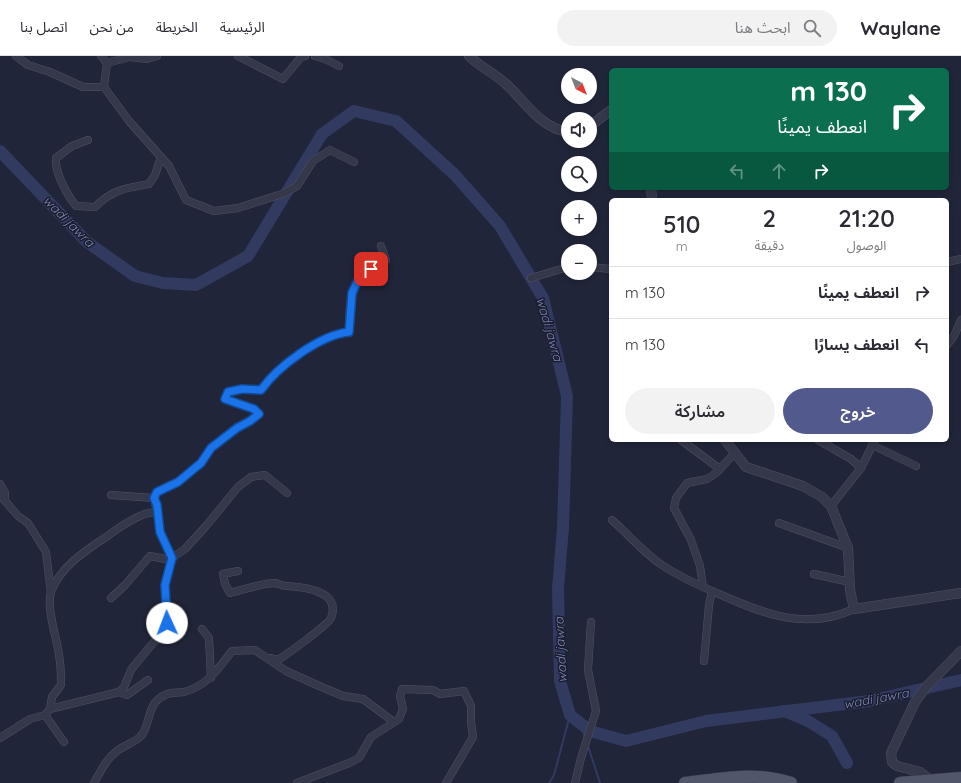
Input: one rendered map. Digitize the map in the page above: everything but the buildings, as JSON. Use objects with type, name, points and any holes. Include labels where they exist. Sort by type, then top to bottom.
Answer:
[{"type":"main road","points":[[685,783],[750,776],[775,778],[791,783]]},
{"type":"main road","points":[[900,783],[961,778]]},
{"type":"street","points":[[16,56],[28,65],[50,72],[83,87],[104,87]]},
{"type":"street","points":[[101,56],[107,63],[104,87],[169,166],[186,200],[214,211],[238,208],[285,193],[297,186],[312,161],[330,150],[354,162]]},
{"type":"street","points":[[107,63],[130,57],[147,58],[157,56]]},
{"type":"street","points":[[238,56],[283,79],[301,57],[305,56]]},
{"type":"street","points":[[315,56],[326,59],[339,66]]},
{"type":"street","points":[[469,56],[507,84],[545,123],[561,131]]},
{"type":"street","points":[[597,121],[609,112]]},
{"type":"street","points":[[88,140],[72,146],[56,158],[55,167],[68,196],[76,206],[95,206],[106,196],[118,190],[148,184],[155,174],[161,157]]},
{"type":"street","points":[[50,709],[119,692],[124,687],[138,661],[165,629],[167,616],[165,585],[172,558],[160,532],[158,512],[154,498],[157,492],[178,482],[201,463],[211,448],[237,428],[259,414],[254,409],[225,399],[228,392],[242,389],[261,390],[269,379],[314,344],[338,333],[349,332],[352,293],[362,272],[380,266],[386,260],[381,246]]},
{"type":"street","points":[[949,262],[961,259]]},
{"type":"street","points":[[597,267],[609,269]]},
{"type":"street","points":[[531,278],[561,269]]},
{"type":"street","points":[[949,342],[954,336],[961,320]]},
{"type":"street","points":[[684,442],[720,470]]},
{"type":"street","points":[[726,442],[734,454],[746,467],[802,486],[822,497],[831,506],[848,548],[850,582],[854,609]]},
{"type":"street","points":[[821,442],[851,459],[861,468]]},
{"type":"street","points":[[831,506],[861,468],[874,443],[916,466]]},
{"type":"street","points":[[703,587],[700,566],[691,540],[674,508],[676,498],[687,483],[707,479],[720,470],[734,454]]},
{"type":"street","points":[[111,598],[125,585],[150,556],[165,559],[172,558],[185,549],[238,487],[251,477],[265,475],[287,493]]},
{"type":"street","points":[[0,484],[5,493],[2,498],[18,516],[28,523],[46,552],[51,593],[51,614],[60,655],[61,685],[52,697],[50,709],[45,715],[30,719],[0,738]]},
{"type":"street","points":[[111,495],[154,498]]},
{"type":"street","points":[[51,593],[64,570],[73,561],[120,527],[142,516],[158,512]]},
{"type":"street","points":[[612,520],[662,565],[703,587],[762,612],[793,619],[831,618],[854,609],[961,593]]},
{"type":"street","points":[[780,523],[848,548]]},
{"type":"street","points":[[238,571],[223,574],[225,584],[230,593],[275,583],[305,587],[315,589],[327,598],[333,608],[331,619],[321,629],[312,634],[289,654],[278,660],[268,658]]},
{"type":"street","points":[[814,574],[850,582]]},
{"type":"street","points":[[704,661],[709,605],[712,591]]},
{"type":"street","points":[[575,783],[581,758],[596,712],[588,670],[591,622]]},
{"type":"street","points":[[202,629],[209,638],[211,678]]},
{"type":"street","points":[[94,783],[107,759],[116,751],[141,736],[150,711],[157,701],[165,695],[184,692],[211,678],[232,651],[255,650],[286,671],[317,686],[343,696],[363,699],[394,722]]},
{"type":"street","points":[[931,780],[920,772],[897,766],[892,762],[891,752],[904,727],[908,713],[926,687],[961,651]]},
{"type":"street","points":[[119,692],[127,695],[148,680]]},
{"type":"street","points":[[297,783],[359,758],[371,737],[399,718],[403,709],[400,696],[402,689],[433,690],[440,694],[464,691],[471,706],[470,722],[473,737],[446,783]]},
{"type":"street","points":[[45,715],[64,742]]},
{"type":"waterway","name":"wadi jawra","points":[[0,151],[87,242],[135,276],[163,283],[196,285],[248,256],[322,134],[354,111],[396,121],[455,175],[500,226],[543,298],[567,396],[563,528],[558,588],[560,681],[570,715],[590,731],[626,741],[706,721],[869,701],[961,680]]},
{"type":"waterway","points":[[784,711],[808,721],[832,736],[847,763]]},
{"type":"waterway","points":[[549,783],[554,775],[570,715]]},
{"type":"waterway","points":[[581,724],[585,738]]},
{"type":"waterway","points":[[588,746],[600,783]]},
{"type":"route","points":[[167,623],[165,585],[172,558],[160,532],[157,505],[154,498],[157,492],[178,482],[201,463],[211,448],[237,428],[259,414],[254,409],[241,403],[232,402],[225,399],[228,392],[242,389],[261,390],[269,379],[314,344],[338,333],[349,332],[349,312],[352,293],[362,272],[371,269]]}]
